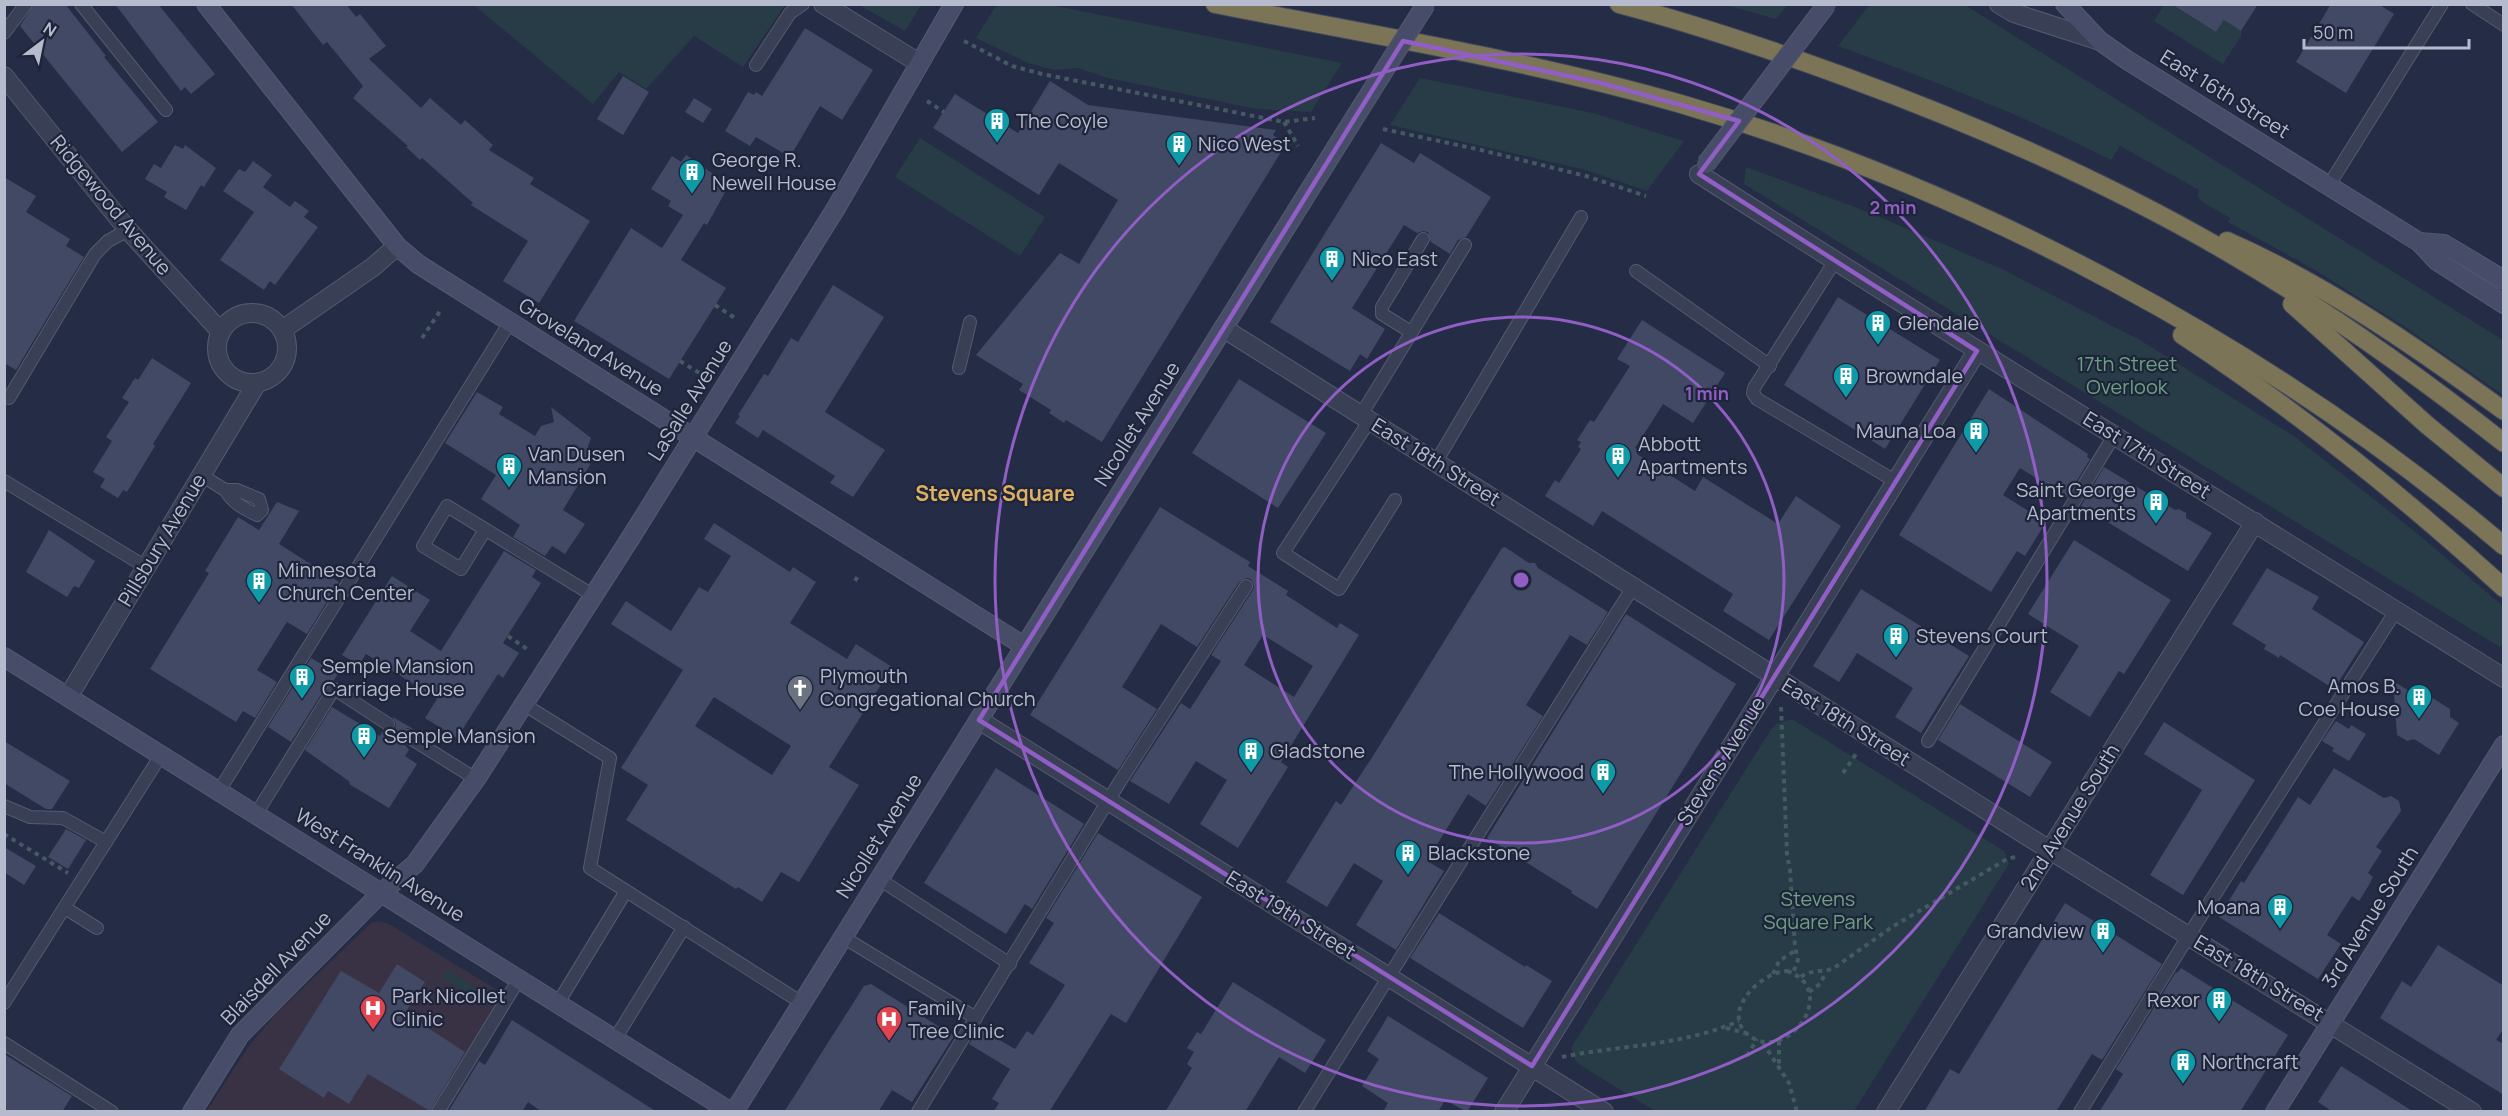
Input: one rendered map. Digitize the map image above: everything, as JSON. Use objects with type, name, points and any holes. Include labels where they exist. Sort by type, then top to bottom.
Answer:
[{"type":"highway","points":[[1215,4],[1463,53],[1643,93],[1754,126],[1831,153],[1973,214],[2049,250],[2144,300],[2311,401],[2395,460],[2504,546]]},
{"type":"highway","points":[[1619,4],[1749,42],[1886,92],[1972,126],[2273,261],[2375,321],[2504,411]]},
{"type":"highway","points":[[2096,183],[2225,251],[2400,364],[2504,443]]},
{"type":"highway","points":[[1973,214],[2164,323],[2214,356],[2323,435],[2442,533],[2504,588]]},
{"type":"highway","points":[[2225,251],[2299,311],[2427,425],[2504,488]]},
{"type":"street","name":"Groveland Avenue","points":[[206,4],[397,246],[418,264],[1024,646]]},
{"type":"street","points":[[823,4],[919,63]]},
{"type":"street","name":"LaSalle Avenue","points":[[381,892],[415,864],[476,779],[525,705],[836,208],[954,4]]},
{"type":"street","name":"Nicollet Avenue","points":[[732,1112],[1426,4]]},
{"type":"street","name":"East 17th Street","points":[[1827,4],[1703,169],[1835,261],[2397,609],[2504,678]]},
{"type":"street","name":"East 16th Street","points":[[1999,4],[2014,14],[2100,41],[2419,242],[2437,261],[2504,304]]},
{"type":"street","points":[[2065,4],[2100,41]]},
{"type":"street","name":"Ridgewood Avenue","points":[[4,76],[128,230],[220,332]]},
{"type":"street","name":"East 16th Street","points":[[2419,242],[2444,244],[2504,280]]},
{"type":"street","points":[[282,330],[373,267],[397,246]]},
{"type":"street","points":[[244,313],[266,315],[282,330],[286,341],[284,363],[278,372],[268,379],[257,383],[245,383],[233,378],[218,360],[216,348],[220,332],[233,318],[244,313]]},
{"type":"street","name":"East 18th Street","points":[[1223,328],[2050,850],[2331,1022],[2470,1111]]},
{"type":"street","name":"Stevens Avenue","points":[[1503,1112],[1977,351]]},
{"type":"street","name":"Pillsbury Avenue","points":[[68,697],[257,383]]},
{"type":"street","name":"2nd Avenue South","points":[[1886,1112],[2255,522]]},
{"type":"street","name":"West Franklin Avenue","points":[[4,657],[732,1112]]},
{"type":"street","name":"East 19th Street","points":[[979,720],[1604,1112]]},
{"type":"street","name":"3rd Avenue South","points":[[2275,1112],[2504,745]]},
{"type":"street","name":"Blaisdell Avenue","points":[[192,1112],[240,1035],[381,892]]},
{"type":"lane","points":[[4,33],[26,4]]},
{"type":"lane","points":[[81,4],[166,110]]},
{"type":"lane","points":[[756,65],[790,13],[803,4]]},
{"type":"lane","points":[[2329,185],[2442,4]]},
{"type":"lane","points":[[2472,4],[2504,25]]},
{"type":"lane","points":[[1436,462],[1581,217]]},
{"type":"lane","points":[[9,398],[95,254],[108,241],[128,230]]},
{"type":"lane","points":[[1411,332],[1382,314],[1382,307],[1423,240]]},
{"type":"lane","points":[[1395,500],[1339,589],[1283,553],[1365,418],[1411,332],[1465,245]]},
{"type":"lane","points":[[1835,261],[1753,393],[1756,399],[1895,481]]},
{"type":"lane","points":[[1636,270],[1770,366]]},
{"type":"lane","points":[[219,791],[510,322]]},
{"type":"lane","points":[[958,368],[970,322]]},
{"type":"lane","points":[[1928,741],[2115,434]]},
{"type":"lane","points":[[201,475],[225,490]]},
{"type":"lane","points":[[4,481],[146,567]]},
{"type":"lane","points":[[485,530],[461,569],[423,546],[447,506],[594,596]]},
{"type":"lane","points":[[918,1112],[1108,801],[1246,586]]},
{"type":"lane","points":[[1304,1112],[1633,586]]},
{"type":"lane","points":[[2080,1112],[2189,935],[2397,609]]},
{"type":"lane","points":[[256,814],[334,689],[388,724]]},
{"type":"lane","points":[[525,705],[610,758],[590,868],[802,1003]]},
{"type":"lane","points":[[407,736],[476,779]]},
{"type":"lane","points":[[4,1003],[161,755]]},
{"type":"lane","points":[[4,806],[30,817],[63,818],[106,842]]},
{"type":"lane","points":[[879,879],[1010,964]]},
{"type":"lane","points":[[558,1003],[626,891]]},
{"type":"lane","points":[[65,908],[97,928]]},
{"type":"lane","points":[[615,1039],[684,927]]},
{"type":"lane","points":[[843,937],[976,1018]]},
{"type":"lane","points":[[438,1112],[519,979]]},
{"type":"lane","points":[[4,1043],[112,1112]]},
{"type":"path","points":[[964,41],[1012,66],[1284,122],[1315,118]]},
{"type":"path","points":[[927,101],[944,112]]},
{"type":"path","points":[[1284,122],[1298,146]]},
{"type":"path","points":[[1383,129],[1586,176],[1646,196]]},
{"type":"path","points":[[715,305],[735,318]]},
{"type":"path","points":[[422,339],[442,308]]},
{"type":"path","points":[[680,361],[700,374]]},
{"type":"path","points":[[855,581],[858,576]]},
{"type":"path","points":[[508,636],[527,649]]},
{"type":"path","points":[[1781,707],[1787,854],[1798,960],[1793,973]]},
{"type":"path","points":[[1843,773],[1856,754]]},
{"type":"path","points":[[4,834],[82,881]]},
{"type":"path","points":[[1809,992],[1820,984],[1826,972],[1892,927],[2007,859],[2019,856]]},
{"type":"path","points":[[1773,974],[1779,961],[1796,950]]},
{"type":"path","points":[[1722,1028],[1746,1033],[1763,1042],[1779,1041],[1792,1032],[1807,1015],[1810,1006],[1809,992],[1801,977],[1781,971],[1761,981],[1740,1009],[1739,1021],[1746,1033]]},
{"type":"path","points":[[1801,977],[1812,971],[1826,972]]},
{"type":"path","points":[[1561,1057],[1657,1044],[1722,1028],[1739,1021]]},
{"type":"path","points":[[1747,1056],[1757,1040]]},
{"type":"path","points":[[1779,1041],[1780,1068]]},
{"type":"path","points":[[1763,1042],[1789,1083],[1797,1112]]},
{"type":"highlighted area","points":[[1403,41],[1601,83],[1739,121],[1699,174],[1977,351],[1532,1066],[979,720]]},
{"type":"shaded area","name":"Park Nicollet Clinic","points":[[379,921],[389,924],[507,996],[434,1111],[206,1112],[249,1046],[274,1016],[371,923]]},
{"type":"green space","points":[[997,4],[1051,5],[1342,63],[1311,112],[1256,109],[1108,78],[1078,68],[1054,70],[1028,63],[976,38]]},
{"type":"green space","points":[[1788,4],[1776,19],[1726,5]]},
{"type":"green space","points":[[474,5],[785,5],[743,67],[694,36],[646,89],[619,72],[593,104]]},
{"type":"green space","points":[[859,5],[921,5],[905,31]]},
{"type":"green space","points":[[1869,5],[1965,5],[2503,340],[2503,395],[2405,327],[2315,270],[2228,222],[2230,218],[2201,201],[2197,195],[2199,190],[2120,146],[2111,160],[1976,99],[1838,46]]},
{"type":"green space","points":[[2164,5],[2171,5],[2216,32],[2224,20],[2241,31],[2241,36],[2223,64],[2154,21]]},
{"type":"green space","points":[[1420,78],[1593,113],[1684,141],[1647,191],[1586,170],[1390,125]]},
{"type":"green space","points":[[920,138],[1045,217],[1020,256],[895,177]]},
{"type":"green space","name":"17th Street Overlook","points":[[1746,167],[1868,212],[2004,270],[2140,340],[2295,437],[2413,530],[2503,606],[2503,644],[2500,647],[1744,184]]},
{"type":"green space","name":"Stevens Square Park","points":[[1792,719],[2004,851],[2009,864],[1854,1111],[1655,1111],[1580,1065],[1575,1060],[1571,1048],[1770,731],[1776,724]]},
{"type":"green space","points":[[447,970],[493,998],[489,1006],[442,978]]},
{"type":"building","points":[[34,4],[65,4],[106,56],[104,57],[158,122],[122,152],[20,26]]},
{"type":"building","points":[[115,4],[158,4],[215,74],[191,94],[185,87],[181,91]]},
{"type":"building","points":[[291,4],[346,4],[356,17],[360,14],[386,46],[369,59],[421,108],[430,98],[461,125],[465,120],[493,145],[489,150],[534,178],[530,184],[590,221],[539,303],[503,281],[528,241],[471,205],[473,203],[422,158],[420,160],[406,147],[408,146],[353,98],[363,86],[327,42],[323,45]]},
{"type":"building","points":[[2171,4],[2258,4],[2241,31],[2224,20],[2216,32]]},
{"type":"building","points":[[2331,4],[2378,4],[2394,14],[2346,93],[2296,62]]},
{"type":"building","points":[[805,28],[873,70],[842,120],[820,106],[790,157],[756,137],[750,146],[725,131],[748,92],[754,95],[756,92],[762,96]]},
{"type":"building","points":[[623,76],[649,92],[623,135],[597,119]]},
{"type":"building","points":[[1050,81],[1088,105],[1276,130],[1273,135],[1286,144],[1102,442],[1066,420],[1064,423],[1049,413],[1051,410],[1019,390],[1023,384],[976,355],[1060,253],[1079,264],[1118,200],[1059,163],[1039,195],[933,128],[955,94],[1018,133]]},
{"type":"building","points":[[694,98],[712,109],[703,123],[685,112]]},
{"type":"building","name":"Nico East","points":[[1381,143],[1414,163],[1420,153],[1491,197],[1466,237],[1458,240],[1450,254],[1431,242],[1428,232],[1417,233],[1404,225],[1352,308],[1385,329],[1367,359],[1360,354],[1350,371],[1270,322]]},
{"type":"building","points":[[175,145],[183,149],[185,145],[216,168],[204,187],[201,185],[186,210],[164,197],[167,192],[145,179],[154,164],[161,168]]},
{"type":"building","points":[[686,155],[729,185],[707,225],[704,223],[681,260],[726,288],[669,379],[574,321],[631,228],[662,248],[683,215],[668,206],[671,201],[651,189],[672,156],[681,162]]},
{"type":"building","points":[[253,161],[272,175],[263,187],[290,207],[295,201],[309,211],[304,217],[318,227],[275,285],[270,281],[264,290],[220,260],[254,212],[223,191],[239,169],[245,172]]},
{"type":"building","points":[[4,177],[36,196],[26,212],[70,239],[66,246],[84,257],[16,370],[4,363]]},
{"type":"building","points":[[833,285],[884,317],[825,412],[885,450],[853,497],[830,483],[835,476],[763,430],[758,438],[735,423],[764,374],[768,376],[791,338],[798,342]]},
{"type":"building","points":[[1838,297],[1940,360],[1885,449],[1784,385]]},
{"type":"building","name":"Abbott Apartments","points":[[1642,320],[1725,373],[1693,423],[1663,404],[1635,448],[1639,450],[1637,454],[1695,491],[1703,477],[1778,524],[1796,496],[1841,526],[1769,640],[1723,611],[1733,594],[1602,511],[1593,526],[1545,496],[1555,480],[1559,483],[1581,449],[1578,447],[1581,442],[1577,440],[1590,420],[1594,422],[1630,366],[1617,359]]},
{"type":"building","points":[[152,358],[191,383],[153,444],[155,446],[127,492],[123,490],[118,498],[100,487],[105,479],[93,472],[112,441],[106,437],[129,402],[122,398],[135,378],[138,380]]},
{"type":"building","points":[[1239,379],[1326,433],[1278,508],[1192,453]]},
{"type":"building","points":[[1989,389],[2088,454],[2087,457],[2090,459],[2067,497],[2020,468],[2003,495],[2046,522],[2025,556],[2017,551],[1991,592],[1899,535]]},
{"type":"building","name":"Van Dusen Mansion","points":[[477,392],[503,407],[499,414],[535,436],[541,426],[554,422],[551,407],[591,438],[588,446],[590,465],[563,510],[585,524],[565,554],[552,546],[545,556],[513,537],[520,525],[481,499],[496,475],[445,443]]},
{"type":"building","name":"Saint George Apartments","points":[[2104,467],[2147,493],[2157,489],[2157,499],[2175,510],[2179,509],[2186,513],[2186,518],[2212,533],[2188,571],[2081,506]]},
{"type":"building","name":"Minnesota Church Center","points":[[277,502],[299,511],[279,544],[339,582],[307,634],[287,622],[257,670],[277,682],[255,718],[243,711],[236,722],[150,669],[209,573],[205,571],[238,517],[259,530]]},
{"type":"building","points":[[1160,507],[1250,562],[1248,566],[1288,591],[1286,595],[1337,628],[1340,623],[1359,635],[1281,762],[1288,767],[1238,848],[1200,824],[1227,780],[1196,761],[1169,804],[1130,781],[1181,703],[1190,709],[1221,661],[1211,655],[1253,590],[1251,579],[1246,578],[1239,582],[1197,647],[1161,624],[1122,687],[1157,709],[1118,770],[1030,715]],"holes":[[[1263,635],[1313,666],[1294,697],[1244,665]]]},
{"type":"building","name":"Plymouth Congregational Church","points":[[714,523],[790,572],[793,567],[816,582],[790,623],[847,659],[856,644],[892,667],[829,767],[859,785],[799,882],[781,872],[762,902],[738,887],[736,889],[626,820],[648,785],[621,768],[683,670],[611,624],[626,601],[671,631],[699,587],[708,592],[731,556],[704,539]],"holes":[[[714,697],[791,746],[772,775],[695,726]]]},
{"type":"building","points":[[49,530],[95,561],[79,588],[74,586],[67,597],[26,572]]},
{"type":"building","points":[[2074,540],[2171,600],[2124,674],[2119,671],[2090,717],[2050,692],[2079,646],[2028,614]]},
{"type":"building","points":[[1505,547],[1529,563],[1535,563],[1538,568],[1608,612],[1587,645],[1570,635],[1526,705],[1543,716],[1486,806],[1468,794],[1427,861],[1444,871],[1396,950],[1356,925],[1383,881],[1354,863],[1327,907],[1286,882],[1336,801],[1341,805],[1502,548]]},
{"type":"building","points":[[504,551],[536,570],[532,577],[541,583],[503,643],[519,653],[503,678],[498,674],[457,738],[425,718],[437,699],[366,654],[359,665],[342,655],[392,576],[430,600],[410,631],[441,651]]},
{"type":"building","points":[[2267,568],[2319,597],[2312,609],[2364,642],[2334,689],[2280,655],[2279,658],[2264,649],[2266,645],[2232,624]]},
{"type":"building","name":"Stevens Court","points":[[1861,589],[1969,656],[1921,733],[1895,717],[1913,688],[1857,653],[1839,682],[1813,666]]},
{"type":"building","points":[[1626,614],[1736,684],[1597,909],[1487,838]]},
{"type":"building","name":"Semple Mansion Carriage House","points":[[311,658],[338,674],[327,685],[291,742],[268,727]]},
{"type":"building","name":"Amos B. Coe House","points":[[2393,681],[2414,694],[2418,689],[2450,709],[2450,717],[2459,723],[2439,755],[2414,739],[2407,741],[2397,735]]},
{"type":"building","points":[[1960,704],[2052,762],[2030,797],[1938,740]]},
{"type":"building","name":"Semple Mansion","points":[[332,707],[380,736],[383,731],[388,732],[395,729],[396,724],[393,717],[415,730],[407,728],[400,732],[400,739],[409,750],[405,756],[417,764],[389,808],[349,784],[350,782],[305,750]]},
{"type":"building","points":[[2336,721],[2349,729],[2351,725],[2366,734],[2349,761],[2332,751],[2334,748],[2322,741]]},
{"type":"building","points":[[2164,722],[2255,780],[2183,895],[2150,875],[2202,790],[2144,754]]},
{"type":"building","points":[[4,741],[70,781],[52,809],[46,809],[4,783]]},
{"type":"building","points":[[996,768],[1084,824],[1032,909],[1025,904],[1006,934],[924,883]]},
{"type":"building","points":[[2334,768],[2384,798],[2391,796],[2399,801],[2401,811],[2376,847],[2382,851],[2368,873],[2373,877],[2369,885],[2359,901],[2352,896],[2327,935],[2341,944],[2318,979],[2219,917],[2241,881],[2244,883],[2298,797],[2310,805]]},
{"type":"building","points":[[66,829],[86,840],[68,869],[48,857]]},
{"type":"building","points":[[1098,833],[1202,897],[1126,1023],[1111,1014],[1049,1112],[993,1112],[999,1103],[992,1099],[1010,1069],[969,1044],[979,1028],[1015,1049],[1027,1031],[1033,1035],[1065,985],[1029,963],[1054,923],[1046,918]]},
{"type":"building","points":[[4,847],[36,866],[24,885],[4,872]]},
{"type":"building","points":[[2065,903],[2162,964],[2102,1060],[2092,1054],[2056,1112],[1924,1112],[1950,1069],[1959,1074]]},
{"type":"building","points":[[1439,913],[1525,967],[1526,965],[1552,981],[1523,1028],[1410,958]]},
{"type":"building","points":[[2438,945],[2504,986],[2504,1028],[2496,1040],[2504,1044],[2504,1095],[2380,1018],[2402,981],[2411,987]]},
{"type":"building","points":[[397,964],[425,982],[405,1013],[465,1052],[430,1111],[368,1074],[349,1104],[328,1091],[324,1098],[279,1069],[341,971],[379,993]]},
{"type":"building","points":[[2181,968],[2288,1035],[2240,1112],[2099,1112],[2123,1074],[2116,1069],[2176,972]]},
{"type":"building","points":[[1233,982],[1326,1040],[1305,1073],[1279,1057],[1245,1112],[1165,1112],[1192,1068],[1187,1064],[1194,1052],[1187,1048],[1197,1032],[1201,1034]]},
{"type":"building","name":"Family Tree Clinic","points":[[871,984],[954,1036],[912,1102],[892,1090],[878,1112],[784,1112],[864,986]]},
{"type":"building","points":[[1388,1016],[1488,1078],[1467,1112],[1445,1100],[1438,1112],[1383,1112],[1388,1103],[1362,1086],[1379,1059],[1367,1051]]},
{"type":"building","points":[[512,1020],[657,1112],[542,1112],[528,1102],[522,1112],[448,1112],[479,1061],[485,1065]]},
{"type":"building","points":[[4,1054],[72,1096],[62,1112],[4,1112]]},
{"type":"building","points":[[2341,1066],[2414,1112],[2333,1112],[2318,1102]]},
{"type":"place","name":"The Coyle","points":[[997,144]]},
{"type":"place","name":"Nico West","points":[[1179,167]]},
{"type":"place","name":"George R. Newell House","points":[[692,195]]},
{"type":"place","name":"Nico East","points":[[1332,282]]},
{"type":"place","name":"Glendale","points":[[1878,346]]},
{"type":"place","name":"Browndale","points":[[1846,399]]},
{"type":"place","name":"Mauna Loa","points":[[1976,454]]},
{"type":"place","name":"Abbott Apartments","points":[[1618,479]]},
{"type":"place","name":"Van Dusen Mansion","points":[[509,489]]},
{"type":"place","name":"Saint George Apartments","points":[[2156,525]]},
{"type":"place","name":"Minnesota Church Center","points":[[259,604]]},
{"type":"place","name":"Stevens Court","points":[[1896,659]]},
{"type":"place","name":"Semple Mansion Carriage House","points":[[302,700]]},
{"type":"place","name":"Plymouth Congregational Church","points":[[800,711]]},
{"type":"place","name":"Amos B. Coe House","points":[[2419,720]]},
{"type":"place","name":"Semple Mansion","points":[[364,759]]},
{"type":"place","name":"Gladstone","points":[[1251,774]]},
{"type":"place","name":"The Hollywood","points":[[1603,795]]},
{"type":"place","name":"Blackstone","points":[[1408,876]]},
{"type":"place","name":"Moana","points":[[2280,930]]},
{"type":"place","name":"Grandview","points":[[2103,954]]},
{"type":"place","name":"Rexor","points":[[2219,1023]]},
{"type":"place","name":"Park Nicollet Clinic","points":[[373,1031]]},
{"type":"place","name":"Family Tree Clinic","points":[[889,1042]]},
{"type":"place","name":"Northcraft","points":[[2183,1085]]},
{"type":"district","name":"Stevens Square","points":[[995,494]]}]
